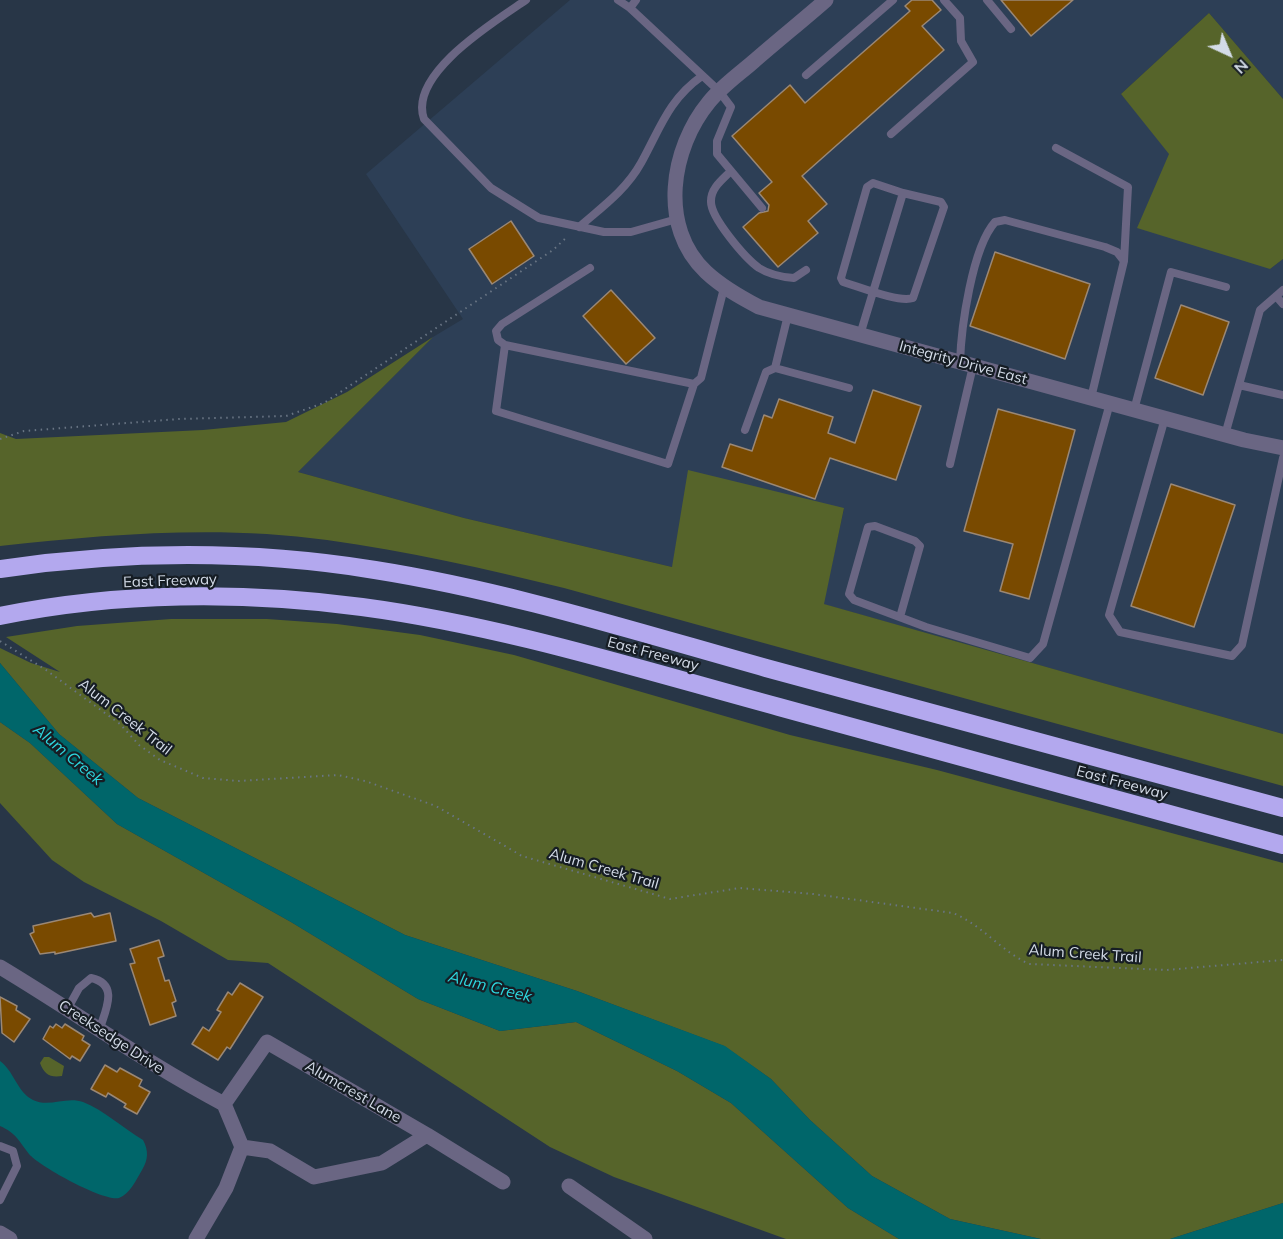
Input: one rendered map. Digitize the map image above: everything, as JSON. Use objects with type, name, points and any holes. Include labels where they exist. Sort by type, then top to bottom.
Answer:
[{"type":"highway","name":"East Freeway","points":[[0,569],[75,560],[162,555],[261,558],[376,570],[545,607],[1283,808]]},
{"type":"highway","name":"East Freeway","points":[[0,616],[96,602],[226,597],[342,604],[446,621],[601,658],[1283,845]]},
{"type":"street","points":[[678,221],[676,178],[681,147],[699,116],[719,91],[826,0]]},
{"type":"street","name":"Integrity Drive East","points":[[678,221],[694,258],[724,288],[759,307],[1225,435],[1283,447]]},
{"type":"street","name":"Creeksedge Drive","points":[[0,967],[100,1028],[174,1078],[224,1104]]},
{"type":"street","name":"Alumcrest Lane","points":[[224,1104],[267,1042],[428,1135],[503,1182]]},
{"type":"street","points":[[196,1239],[226,1188],[242,1147],[224,1104]]},
{"type":"street","points":[[242,1147],[270,1151],[314,1177],[382,1163],[428,1135]]},
{"type":"street","points":[[569,1186],[645,1239]]},
{"type":"street","points":[[0,1233],[10,1239]]},
{"type":"lane","points":[[526,0],[474,35],[449,57],[422,96],[420,108],[424,119],[436,134],[492,188],[539,218],[604,232],[631,232],[678,221]]},
{"type":"lane","points":[[618,0],[630,8],[719,91],[731,108],[717,141],[717,154],[762,208]]},
{"type":"lane","points":[[630,8],[636,0]]},
{"type":"lane","points":[[806,75],[893,0]]},
{"type":"lane","points":[[891,134],[973,62],[961,41],[960,18],[944,0]]},
{"type":"lane","points":[[987,0],[1011,29]]},
{"type":"lane","points":[[579,227],[620,192],[640,164],[659,124],[684,89],[702,76]]},
{"type":"lane","points":[[1056,148],[1128,187],[1124,261],[1091,398]]},
{"type":"lane","points":[[731,171],[713,190],[710,202],[714,214],[732,238],[758,267],[775,276],[794,278],[806,270]]},
{"type":"lane","points":[[873,183],[903,193],[941,202],[944,207],[913,298],[907,301],[843,282],[841,278],[867,187],[873,183]]},
{"type":"lane","points":[[860,335],[903,193]]},
{"type":"lane","points":[[950,465],[966,365],[963,324],[987,231],[995,222],[1005,220],[1105,247],[1117,252],[1124,261]]},
{"type":"lane","points":[[590,268],[501,324],[496,331],[498,340],[506,345],[694,384]]},
{"type":"lane","points":[[1134,410],[1171,272],[1226,287]]},
{"type":"lane","points":[[506,345],[496,411],[668,464],[694,384],[701,378],[724,288]]},
{"type":"lane","points":[[1225,435],[1260,310],[1280,293],[1283,304]]},
{"type":"lane","points":[[775,368],[788,315]]},
{"type":"lane","points":[[745,430],[766,372],[775,368],[849,388]]},
{"type":"lane","points":[[1239,385],[1283,395]]},
{"type":"lane","points":[[900,617],[920,546],[915,541],[875,526],[868,527],[849,594],[854,600],[900,617],[1030,658],[1036,654],[1043,644],[1110,404]]},
{"type":"lane","points":[[1165,418],[1109,615],[1120,632],[1232,656],[1242,645],[1283,458]]},
{"type":"lane","points":[[68,1008],[85,982],[91,978],[100,980],[109,990],[109,996],[100,1028]]},
{"type":"lane","points":[[0,1146],[13,1151],[17,1166],[0,1200]]},
{"type":"path","points":[[0,439],[24,430],[179,419],[286,416],[324,403],[553,250],[579,227]]},
{"type":"path","name":"Alum Creek Trail","points":[[0,641],[46,670],[120,724],[139,745],[176,768],[203,778],[238,781],[338,775],[365,781],[436,806],[522,856],[670,898],[740,888],[813,894],[953,912],[967,918],[1013,956],[1029,964],[1166,970],[1283,960]]},
{"type":"shaded area","points":[[570,0],[1283,0],[1283,99],[1209,13],[1121,94],[1270,269],[1283,259],[1283,734],[823,604],[844,509],[672,567],[464,518],[298,472],[433,337],[463,319],[366,174]]},
{"type":"shaded area","points":[[1209,13],[1283,99],[1283,259],[1270,269],[1137,228],[1169,154],[1121,94]]},
{"type":"shaded area","points":[[433,337],[298,472],[464,518],[672,567],[688,470],[844,508],[824,604],[1283,734],[1283,786],[564,588],[417,555],[287,535],[205,532],[122,535],[0,546],[0,433],[16,439],[203,430],[286,422],[347,392]]},
{"type":"shaded area","points":[[171,619],[267,619],[337,624],[420,635],[514,655],[790,735],[937,770],[1283,863],[1283,1203],[1170,1239],[1041,1239],[950,1219],[872,1176],[810,1120],[771,1079],[724,1046],[577,991],[405,935],[138,798],[59,734],[0,663],[0,648],[31,663],[60,672],[6,637],[77,626]]},
{"type":"shaded area","points":[[0,722],[30,743],[117,824],[291,922],[418,999],[500,1031],[576,1022],[677,1071],[731,1103],[848,1208],[899,1239],[786,1239],[614,1177],[550,1147],[268,963],[228,960],[161,921],[84,882],[52,860],[0,803]]},
{"type":"shaded area","points":[[44,1057],[49,1057],[64,1066],[62,1076],[51,1076],[43,1070],[40,1063]]},
{"type":"water","name":"Alum Creek","points":[[0,663],[59,734],[138,798],[405,935],[577,991],[725,1046],[771,1079],[810,1120],[872,1176],[950,1219],[1041,1239],[899,1239],[848,1208],[731,1103],[677,1071],[576,1022],[500,1031],[418,999],[291,922],[117,824],[30,743],[0,722]]},
{"type":"water","points":[[0,1061],[9,1070],[23,1092],[33,1100],[45,1103],[70,1100],[83,1102],[99,1110],[143,1140],[147,1152],[146,1163],[130,1190],[119,1198],[111,1198],[72,1182],[35,1160],[14,1135],[0,1126]]},
{"type":"water","points":[[1283,1203],[1283,1239],[1170,1239]]},
{"type":"building","points":[[912,0],[932,0],[941,10],[922,26],[944,50],[802,176],[827,204],[808,221],[818,233],[778,267],[743,227],[759,213],[768,211],[769,205],[759,193],[772,182],[732,136],[790,85],[805,103],[910,11],[905,6]]},
{"type":"building","points":[[1001,0],[1073,0],[1031,36]]},
{"type":"building","points":[[511,221],[534,256],[492,284],[469,249]]},
{"type":"building","points":[[995,252],[1090,284],[1065,359],[970,326]]},
{"type":"building","points":[[611,290],[655,338],[626,364],[583,316]]},
{"type":"building","points":[[1181,305],[1229,322],[1203,395],[1155,378]]},
{"type":"building","points":[[873,390],[921,406],[896,480],[830,458],[815,499],[722,467],[730,444],[752,451],[764,415],[772,418],[779,399],[833,417],[828,433],[855,443]]},
{"type":"building","points":[[998,409],[1075,430],[1029,599],[1000,591],[1013,544],[964,531]]},
{"type":"building","points":[[1171,484],[1235,505],[1194,627],[1131,606]]},
{"type":"building","points":[[91,913],[94,917],[110,913],[116,941],[55,954],[55,952],[40,954],[30,934],[34,932],[33,926]]},
{"type":"building","points":[[159,940],[164,956],[158,958],[165,981],[169,980],[176,1001],[172,1003],[176,1016],[150,1025],[130,964],[135,963],[130,949]]},
{"type":"building","points":[[240,983],[263,997],[230,1049],[227,1047],[218,1060],[192,1044],[203,1027],[209,1031],[221,1012],[217,1010],[228,992],[232,995]]},
{"type":"building","points":[[0,997],[17,1006],[16,1010],[30,1019],[14,1042],[2,1033]]},
{"type":"building","points":[[56,1024],[62,1028],[65,1024],[84,1036],[82,1040],[90,1045],[80,1061],[72,1056],[70,1059],[43,1039],[50,1026],[53,1028]]},
{"type":"building","points":[[105,1065],[117,1072],[120,1068],[142,1080],[139,1086],[150,1092],[137,1114],[124,1107],[126,1104],[108,1093],[106,1097],[91,1089]]}]
